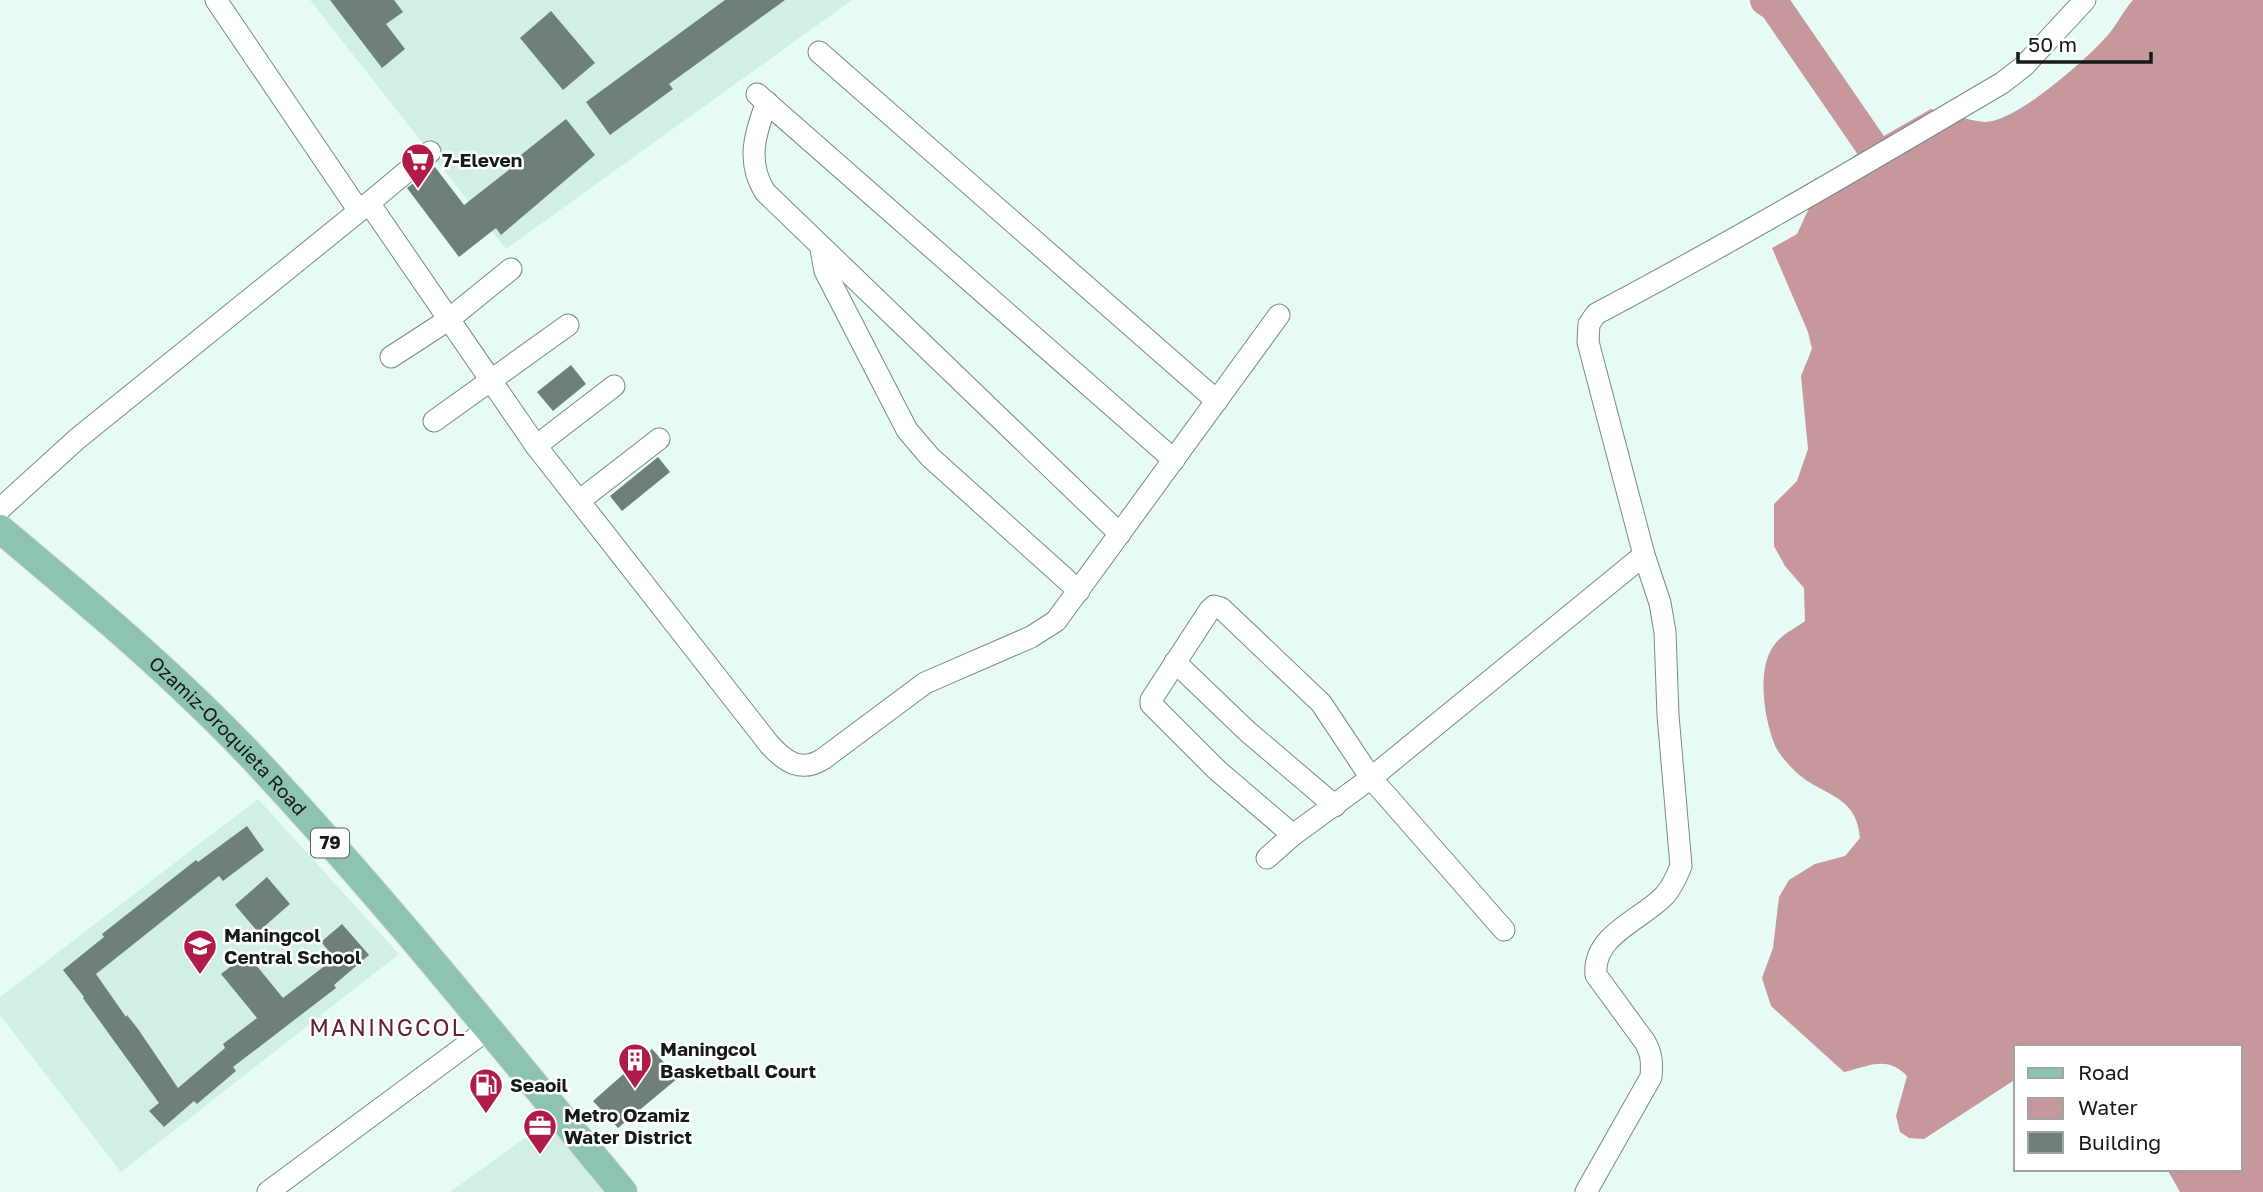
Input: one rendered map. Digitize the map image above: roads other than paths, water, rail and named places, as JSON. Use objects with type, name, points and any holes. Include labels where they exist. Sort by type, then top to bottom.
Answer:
[{"type":"main road","name":"Ozamiz-Oroquieta Road","points":[[0,528],[177,682],[254,759],[354,870],[622,1192]]},
{"type":"street","points":[[216,0],[536,446],[769,744],[789,763],[810,766],[925,683],[1041,632],[1056,621],[1279,315]]},
{"type":"street","points":[[1586,1192],[1651,1077],[1652,1064],[1645,1042],[1596,975],[1595,965],[1599,951],[1665,896],[1681,866],[1668,715],[1665,632],[1660,603],[1644,555],[1588,342],[1589,324],[1596,314],[1829,186],[1962,107],[2024,66],[2085,0]]},
{"type":"street","points":[[819,52],[1217,401]]},
{"type":"street","points":[[1120,534],[773,202],[759,183],[753,159],[761,97],[1174,460]]},
{"type":"street","points":[[0,509],[77,439],[430,152]]},
{"type":"street","points":[[821,249],[825,271],[906,430],[930,457],[1079,591]]},
{"type":"street","points":[[391,357],[448,320],[511,269]]},
{"type":"street","points":[[434,421],[568,325]]},
{"type":"street","points":[[536,446],[614,386]]},
{"type":"street","points":[[579,501],[659,439]]},
{"type":"street","points":[[1267,858],[1293,835],[1371,778],[1644,555]]},
{"type":"street","points":[[1293,835],[1217,770],[1154,709],[1151,700],[1214,606],[1221,608],[1321,703],[1371,778],[1504,930]]},
{"type":"street","points":[[1175,662],[1247,731],[1335,806]]},
{"type":"street","points":[[268,1192],[488,1029]]},
{"type":"water","points":[[2133,0],[2263,0],[2263,1192],[2180,1192],[2168,1171],[2242,1171],[2242,1045],[2014,1045],[2014,1080],[1924,1139],[1909,1138],[1900,1132],[1896,1116],[1907,1076],[1885,1064],[1844,1072],[1771,1006],[1762,978],[1773,948],[1779,897],[1789,880],[1815,864],[1845,856],[1860,838],[1852,812],[1844,803],[1803,778],[1779,753],[1770,732],[1765,706],[1765,666],[1769,654],[1781,638],[1805,621],[1804,588],[1785,566],[1774,546],[1774,504],[1797,481],[1808,449],[1801,376],[1812,349],[1808,332],[1772,248],[1797,234],[1828,176],[1870,144],[1931,109],[1984,122],[2013,113],[2031,102],[2084,59],[2111,32]]},
{"type":"waterway","points":[[1766,0],[1775,6],[1870,144]]},
{"type":"place","name":"7-Eleven","points":[[418,190]]},
{"type":"place","name":"Maningcol Central School","points":[[200,976]]},
{"type":"place","name":"Maningcol Basketball Court","points":[[635,1090]]},
{"type":"place","name":"Seaoil","points":[[486,1115]]},
{"type":"place","name":"Metro Ozamiz Water District","points":[[540,1156]]},
{"type":"district","name":"MANINGCOL","points":[[388,1028]]}]
